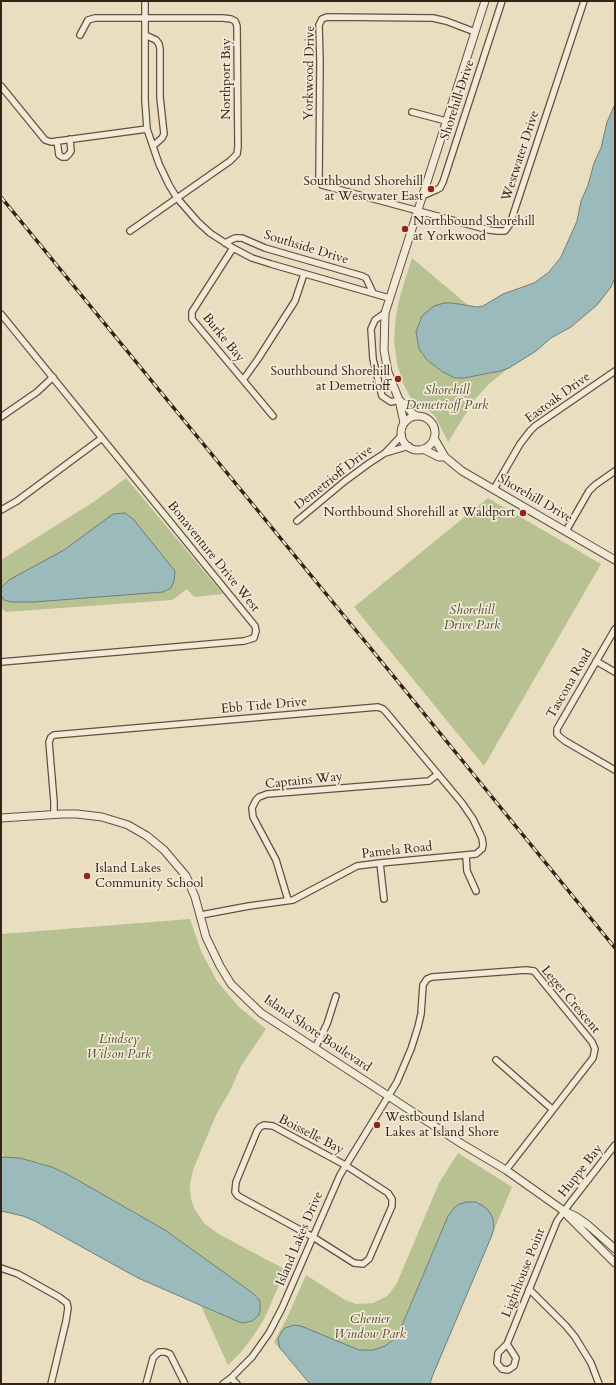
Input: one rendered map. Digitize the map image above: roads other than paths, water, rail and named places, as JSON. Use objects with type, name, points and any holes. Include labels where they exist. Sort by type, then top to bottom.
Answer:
[{"type":"street","name":"Southside Drive","points":[[145,1],[145,100],[147,129],[168,185],[177,198],[210,233],[232,248],[260,261],[389,298]]},
{"type":"street","name":"Shorehill Drive","points":[[402,434],[404,423],[399,400],[388,372],[384,350],[385,313],[485,1]]},
{"type":"street","name":"Shorehill Drive","points":[[422,196],[440,188],[443,182],[502,1]]},
{"type":"street","name":"Westwater Drive","points":[[418,210],[489,230],[505,231],[510,224],[584,1]]},
{"type":"street","name":"Yorkwood Drive","points":[[418,210],[322,185],[319,180],[319,25],[322,19],[327,17],[433,18],[446,21],[475,32]]},
{"type":"street","points":[[80,35],[88,20],[95,18],[145,18]]},
{"type":"street","name":"Northport Bay","points":[[145,18],[224,18],[235,21],[237,26],[237,154],[230,161],[177,198]]},
{"type":"street","points":[[145,35],[156,40],[160,49],[160,97],[164,134],[162,138],[153,146]]},
{"type":"street","points":[[1,86],[45,140],[51,142],[147,129]]},
{"type":"street","points":[[412,112],[446,121]]},
{"type":"street","points":[[57,141],[59,155],[66,157],[71,151],[70,139]]},
{"type":"street","points":[[130,231],[177,198]]},
{"type":"street","name":"Southside Drive","points":[[225,243],[236,238],[242,238],[265,248],[362,276],[366,278],[373,293]]},
{"type":"street","name":"Burke Bay","points":[[232,248],[192,312],[192,319],[273,416]]},
{"type":"street","name":"Burke Bay","points":[[243,380],[296,301],[304,274]]},
{"type":"street","name":"Shorehill Drive","points":[[385,313],[375,320],[371,329],[374,366],[382,396],[392,402],[399,400]]},
{"type":"street","name":"Bonaventure Drive West","points":[[1,314],[255,626],[256,631],[254,638],[244,641],[1,662]]},
{"type":"street","name":"Eastoak Drive","points":[[494,489],[520,444],[535,426],[615,371]]},
{"type":"street","points":[[1,417],[37,392],[53,378]]},
{"type":"street","name":"Shorehill Drive","points":[[399,400],[413,414],[426,417],[433,423],[435,429],[434,438],[436,443],[445,457],[462,471],[615,560]]},
{"type":"street","points":[[404,423],[417,416]]},
{"type":"street","points":[[402,434],[403,440],[408,446]]},
{"type":"street","name":"Demetrioff Drive","points":[[297,521],[345,481],[385,453],[402,434]]},
{"type":"street","points":[[1,510],[17,501],[102,438]]},
{"type":"street","points":[[423,449],[430,445],[434,438]]},
{"type":"street","name":"Shorehill Drive","points":[[408,446],[416,449],[423,449],[439,457],[445,457]]},
{"type":"street","name":"Demetrioff Drive","points":[[385,453],[408,446]]},
{"type":"street","points":[[566,531],[589,492],[595,485],[615,471]]},
{"type":"street","name":"Tascona Road","points":[[615,629],[559,725],[557,734],[565,741],[615,770]]},
{"type":"street","points":[[596,661],[615,672]]},
{"type":"street","name":"Ebb Tide Drive","points":[[54,814],[49,742],[51,737],[54,735],[378,708],[383,709],[386,712],[462,803],[473,819],[482,838],[482,849]]},
{"type":"street","name":"Captains Way","points":[[288,900],[276,860],[253,817],[252,808],[259,797],[272,793],[429,781],[438,774]]},
{"type":"street","name":"Island Shore Boulevard","points":[[1,818],[54,814],[102,816],[128,825],[147,836],[164,850],[186,876],[201,915],[206,937],[220,966],[231,984],[261,1013],[462,1144],[506,1170],[564,1211],[575,1216],[588,1225],[615,1249]]},
{"type":"street","name":"Pamela Road","points":[[201,915],[298,898],[357,866],[380,862],[466,856],[476,854],[482,849]]},
{"type":"street","points":[[466,856],[467,871],[476,892]]},
{"type":"street","points":[[380,862],[384,899]]},
{"type":"street","name":"Leger Crescent","points":[[390,1096],[407,1061],[415,1039],[420,1014],[423,985],[427,979],[432,977],[526,970],[534,972],[592,1042],[595,1049],[593,1058],[506,1170]]},
{"type":"street","points":[[314,1048],[327,1024],[336,996]]},
{"type":"street","points":[[496,1060],[552,1110]]},
{"type":"street","name":"Island Lakes Drive","points":[[223,1384],[252,1357],[269,1333],[282,1308],[302,1259],[314,1237],[327,1203],[345,1165],[390,1096]]},
{"type":"street","name":"Boisselle Bay","points":[[314,1237],[238,1196],[235,1192],[236,1182],[258,1131],[260,1127],[264,1125],[272,1126],[345,1165]]},
{"type":"street","name":"Huppe Bay","points":[[564,1211],[615,1145]]},
{"type":"street","points":[[314,1237],[354,1263],[363,1264],[369,1259],[392,1206],[392,1199],[388,1193],[345,1165]]},
{"type":"street","name":"Island Shore Boulevard","points":[[564,1211],[577,1226],[615,1263]]},
{"type":"street","name":"Lighthouse Point","points":[[507,1344],[516,1358],[514,1366],[508,1370],[502,1369],[497,1363],[498,1353],[507,1344],[557,1221],[564,1211]]},
{"type":"street","points":[[1,1268],[18,1274],[60,1298],[67,1304],[68,1308],[66,1320],[51,1384]]},
{"type":"street","points":[[529,1290],[548,1307],[575,1337],[591,1363],[599,1384]]},
{"type":"street","points":[[146,1384],[153,1358],[159,1352],[165,1352],[170,1354],[185,1384]]},
{"type":"street","points":[[231,1378],[237,1384]]},
{"type":"water","points":[[615,104],[615,278],[611,287],[597,305],[571,327],[551,338],[536,351],[509,368],[464,378],[455,378],[443,372],[427,360],[419,349],[416,332],[422,316],[434,306],[444,303],[477,307],[483,306],[503,294],[534,283],[549,272],[561,257],[577,221],[581,201],[588,185],[594,163],[601,148],[607,122]]},
{"type":"water","points":[[125,513],[133,519],[175,571],[174,581],[171,588],[163,592],[34,602],[11,602],[4,600],[1,595],[1,588],[9,580],[64,550],[113,514]]},
{"type":"water","points":[[1,1157],[20,1158],[52,1167],[165,1230],[254,1294],[260,1301],[259,1315],[252,1321],[243,1323],[239,1322],[138,1278],[35,1221],[23,1216],[1,1211]]},
{"type":"water","points":[[476,1202],[489,1211],[493,1219],[494,1227],[430,1384],[310,1384],[280,1348],[278,1339],[282,1331],[285,1328],[294,1325],[301,1326],[359,1350],[373,1350],[385,1346],[394,1339],[400,1330],[448,1216],[459,1204]]},
{"type":"railway","points":[[1,197],[615,948]]},
{"type":"place","name":"Southbound Shorehill at Westwater East","points":[[431,189]]},
{"type":"place","name":"Northbound Shorehill at Yorkwood","points":[[405,229]]},
{"type":"place","name":"Southbound Shorehill at Demetrioff","points":[[398,379]]},
{"type":"place","name":"Northbound Shorehill at Waldport","points":[[523,513]]},
{"type":"place","name":"Island Lakes Community School","points":[[87,876]]},
{"type":"place","name":"Westbound Island Lakes at Island Shore","points":[[377,1125]]},
{"type":"park label","name":"Shorehill Demetrioff Park","points":[[447,398]]},
{"type":"park label","name":"Shorehill Drive Park","points":[[472,618]]},
{"type":"park label","name":"Lindsey Wilson Park","points":[[119,1048]]},
{"type":"park label","name":"Chenier Window Park","points":[[370,1328]]}]
